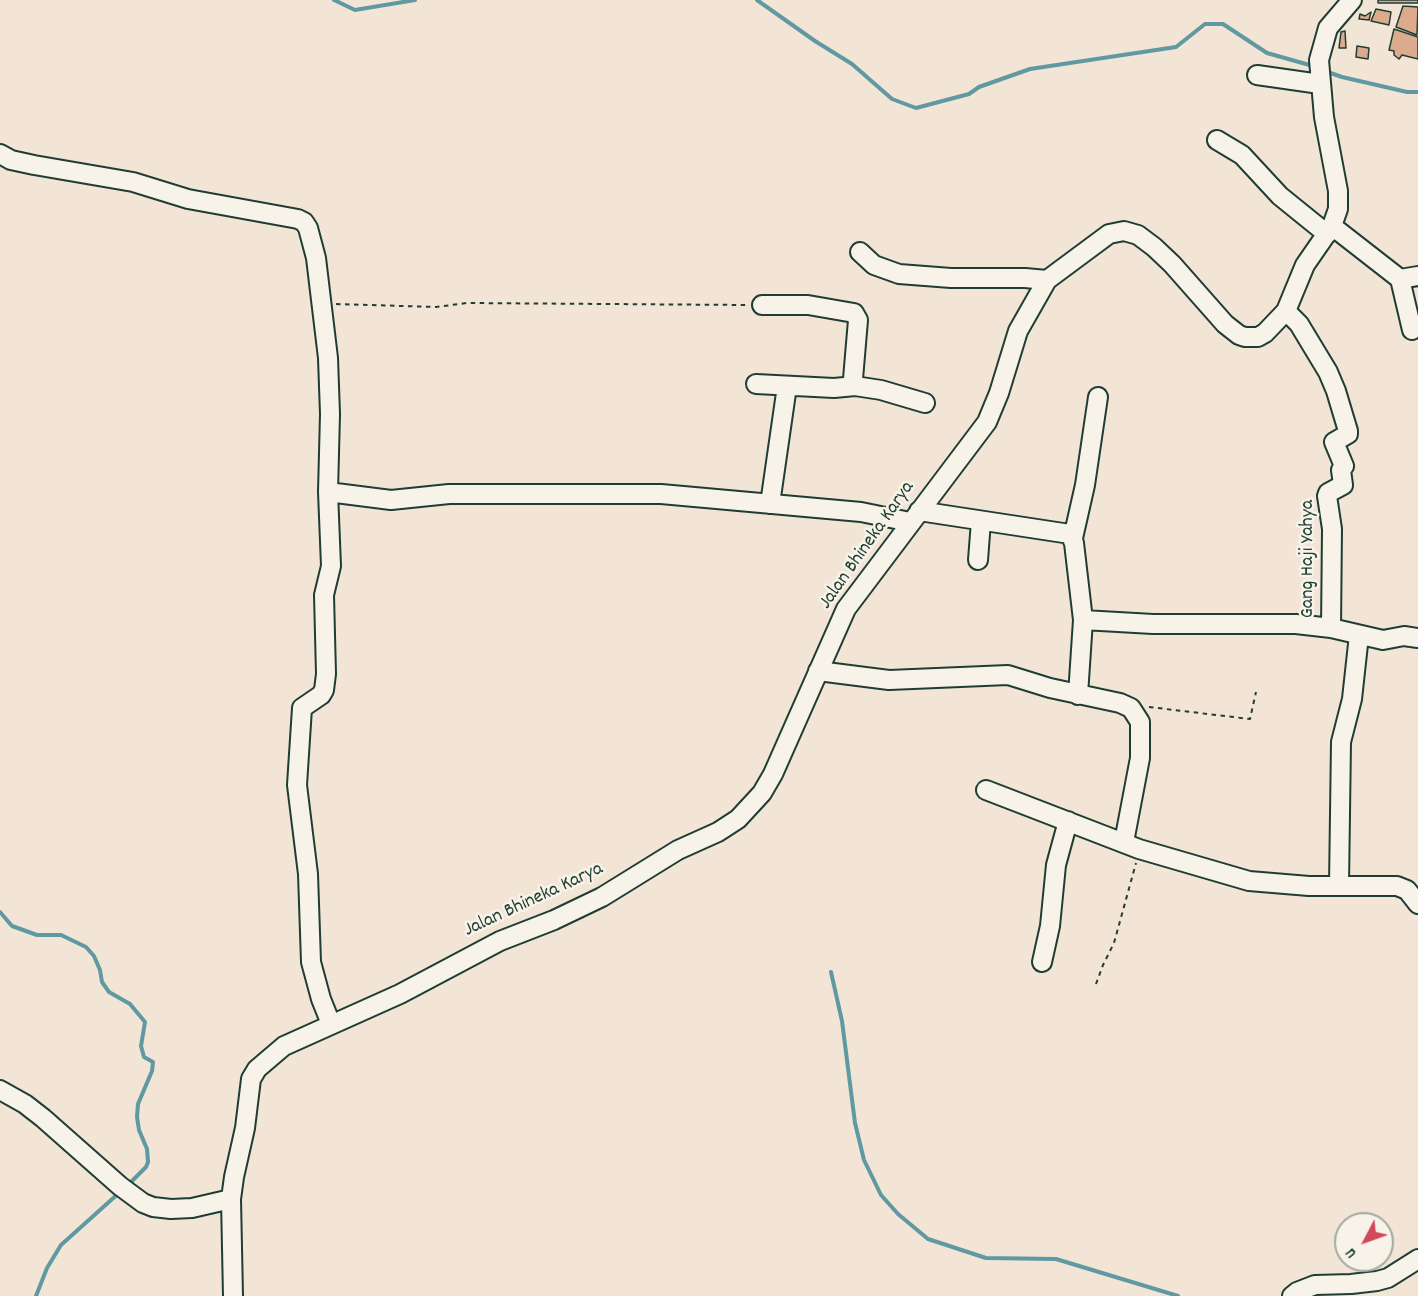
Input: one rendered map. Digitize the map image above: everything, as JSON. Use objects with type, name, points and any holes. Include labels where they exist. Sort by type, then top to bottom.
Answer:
[{"type":"street","name":"Jalan Bhineka Karya","points":[[233,1296],[231,1199],[246,1128],[250,1086],[254,1073],[284,1046],[400,994],[500,941],[554,920],[602,897],[678,850],[731,825],[762,793],[773,774],[846,609],[987,422],[999,393],[1018,331],[1047,280],[1102,238],[1116,231],[1124,231],[1138,236],[1154,247],[1225,324],[1239,335],[1258,337],[1265,333],[1286,311],[1305,265],[1330,230],[1338,209],[1338,191],[1324,117],[1320,74],[1328,28],[1352,0]]},
{"type":"street","points":[[1257,75],[1320,74]]},
{"type":"street","points":[[1217,140],[1242,155],[1280,196],[1330,230],[1409,278],[1412,330]]},
{"type":"street","points":[[0,154],[11,160],[34,165],[133,182],[188,199],[302,220],[308,228],[316,258],[327,338],[330,401],[328,492],[331,566],[323,609],[326,674],[324,690],[321,695],[302,708],[297,785],[308,874],[311,962],[321,999],[331,1024]]},
{"type":"street","points":[[860,252],[874,265],[899,274],[951,278],[1004,277],[1047,280]]},
{"type":"street","points":[[762,305],[808,305],[854,313],[858,320],[853,379],[855,386]]},
{"type":"street","name":"Gang Haji Yahya","points":[[1286,311],[1299,324],[1328,372],[1348,431],[1348,434],[1334,442],[1344,466],[1341,470],[1343,485],[1330,492],[1328,496],[1332,529],[1331,628]]},
{"type":"street","points":[[756,384],[834,388],[855,386],[881,390],[925,403]]},
{"type":"street","points":[[770,504],[787,386]]},
{"type":"street","points":[[1078,695],[1083,620],[1072,538],[1085,485],[1098,397]]},
{"type":"street","points":[[328,492],[391,500],[448,494],[662,494],[981,521],[1065,533],[1072,538]]},
{"type":"street","points":[[978,560],[981,521]]},
{"type":"street","points":[[1083,620],[1153,624],[1296,624],[1331,628],[1383,640],[1404,636],[1418,638]]},
{"type":"street","points":[[1339,885],[1341,742],[1352,699],[1359,635]]},
{"type":"street","points":[[818,671],[889,680],[1008,675],[1078,695],[1120,703],[1131,708],[1140,722],[1140,758],[1132,845]]},
{"type":"street","points":[[986,790],[1132,845],[1249,881],[1389,885],[1402,887],[1411,893],[1418,904]]},
{"type":"street","points":[[1042,962],[1050,926],[1056,865],[1068,821]]},
{"type":"street","points":[[0,1090],[25,1104],[43,1118],[120,1186],[143,1203],[153,1207],[171,1209],[192,1208],[231,1199]]},
{"type":"street","points":[[1292,1296],[1315,1285],[1351,1284],[1388,1278],[1418,1260]]},
{"type":"path","points":[[322,303],[436,307],[467,303],[762,305]]},
{"type":"path","points":[[1131,708],[1144,707],[1250,720],[1256,692]]},
{"type":"path","points":[[1096,984],[1102,965],[1114,943],[1132,845]]},
{"type":"building","points":[[1378,0],[1418,0],[1418,3],[1378,3]]},
{"type":"building","points":[[1403,6],[1418,7],[1417,35],[1396,27]]},
{"type":"building","points":[[1376,9],[1391,12],[1389,25],[1371,21]]},
{"type":"building","points":[[1371,12],[1369,20],[1359,19],[1360,14],[1365,16]]},
{"type":"building","points":[[1394,29],[1418,37],[1418,59],[1402,55],[1399,59],[1394,55],[1394,51],[1389,50]]},
{"type":"building","points":[[1345,31],[1346,48],[1339,48],[1341,32]]},
{"type":"building","points":[[1357,46],[1369,48],[1368,59],[1356,57]]},
{"type":"waterway","points":[[334,0],[355,10],[415,0]]},
{"type":"waterway","points":[[757,0],[852,64],[892,99],[916,108],[969,94],[979,87],[1030,69],[1176,47],[1205,24],[1223,24],[1267,53],[1313,66]]},
{"type":"waterway","points":[[1325,71],[1407,92],[1418,92]]},
{"type":"waterway","points":[[0,912],[12,926],[37,935],[61,935],[86,947],[94,956],[102,982],[109,992],[130,1004],[145,1022],[141,1046],[144,1057],[153,1062],[152,1071],[138,1104],[137,1117],[139,1130],[147,1149],[148,1162],[128,1185]]},
{"type":"waterway","points":[[831,972],[842,1021],[855,1123],[864,1160],[881,1195],[898,1214],[928,1239],[986,1258],[1056,1259],[1178,1296]]},
{"type":"waterway","points":[[36,1296],[47,1268],[61,1245],[120,1192]]}]
